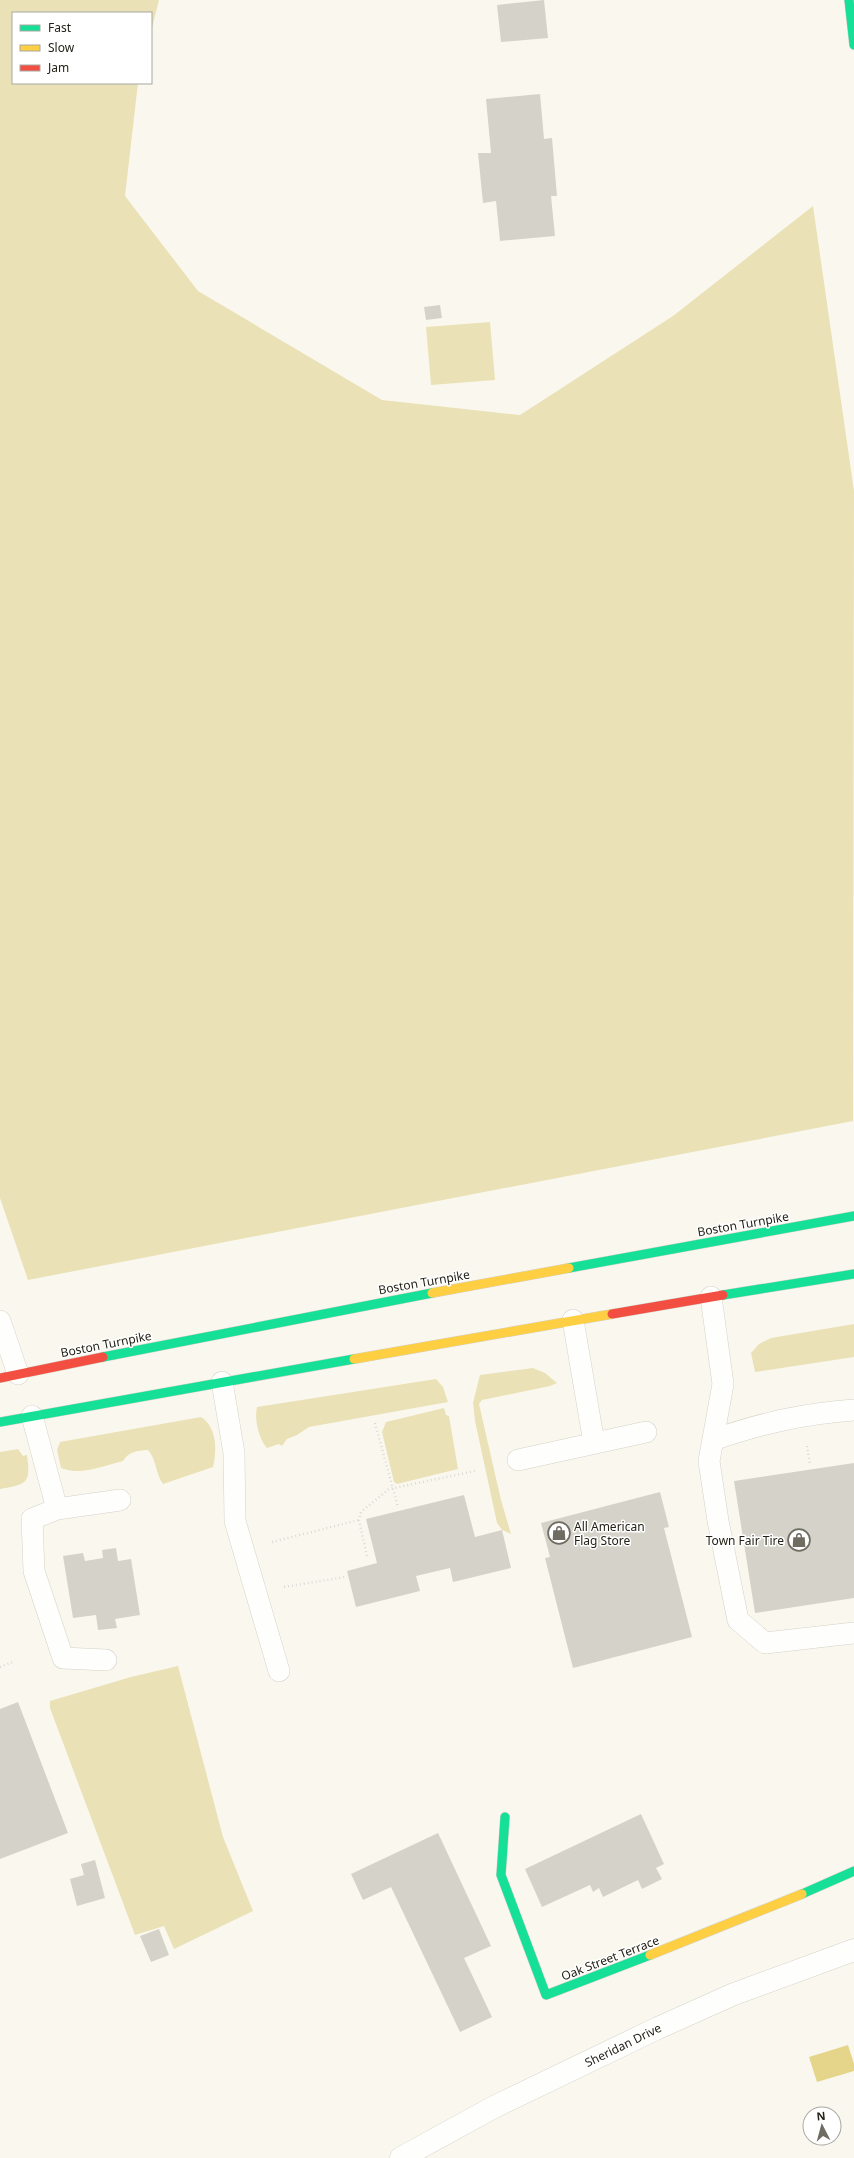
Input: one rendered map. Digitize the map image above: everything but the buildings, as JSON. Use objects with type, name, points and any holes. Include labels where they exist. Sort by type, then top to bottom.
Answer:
[{"type":"main road","points":[[849,0],[854,45]]},
{"type":"main road","name":"Boston Turnpike","points":[[9,1376],[325,1313],[854,1216]]},
{"type":"main road","points":[[0,1422],[573,1320],[854,1274]]},
{"type":"main road","name":"Oak Street Terrace","points":[[504,1817],[501,1875],[546,1995],[755,1914],[854,1871]]},
{"type":"street","points":[[849,0],[854,1]]},
{"type":"street","name":"Sheridan Drive","points":[[401,2158],[494,2107],[658,2028],[734,1994],[854,1950]]},
{"type":"lane","points":[[712,1297],[723,1384],[709,1461],[718,1521],[738,1620],[766,1643],[854,1634]]},
{"type":"lane","points":[[573,1320],[594,1443]]},
{"type":"lane","points":[[0,1321],[9,1376]]},
{"type":"lane","points":[[222,1382],[234,1453],[235,1521],[279,1671]]},
{"type":"lane","points":[[713,1440],[752,1427],[811,1413],[854,1410]]},
{"type":"lane","points":[[32,1416],[57,1509]]},
{"type":"lane","points":[[518,1460],[646,1432]]},
{"type":"lane","points":[[106,1660],[63,1658],[34,1571],[32,1519],[57,1509],[120,1500]]},
{"type":"path","points":[[376,1423],[398,1507]]},
{"type":"path","points":[[367,1556],[359,1520],[361,1512],[389,1489],[475,1471]]},
{"type":"path","points":[[244,1549],[359,1520]]},
{"type":"path","points":[[256,1592],[345,1577]]},
{"type":"path","points":[[0,1667],[13,1662]]},
{"type":"shaded area","points":[[0,0],[159,0],[152,28],[152,12],[12,12],[12,84],[138,84],[125,196],[198,291],[382,400],[520,415],[673,316],[813,206],[854,491],[853,1121],[28,1280],[0,1198]]},
{"type":"shaded area","points":[[490,322],[495,380],[431,385],[426,327]]},
{"type":"shaded area","points":[[854,1324],[854,1357],[755,1372],[751,1353],[759,1344],[771,1338]]},
{"type":"shaded area","points":[[533,1368],[545,1373],[557,1383],[550,1386],[482,1400],[479,1404],[501,1500],[511,1534],[502,1530],[497,1523],[475,1421],[473,1403],[480,1375]]},
{"type":"shaded area","points":[[436,1379],[443,1387],[448,1402],[309,1427],[297,1435],[287,1439],[282,1446],[279,1444],[267,1448],[258,1429],[256,1418],[257,1407]]},
{"type":"shaded area","points":[[444,1408],[446,1415],[449,1416],[458,1469],[397,1484],[394,1482],[382,1432],[386,1422]]},
{"type":"shaded area","points":[[201,1417],[206,1421],[213,1433],[215,1453],[213,1467],[163,1484],[160,1480],[153,1458],[148,1450],[134,1452],[128,1455],[123,1461],[100,1468],[76,1471],[61,1468],[57,1450],[60,1442]]},
{"type":"shaded area","points":[[18,1449],[23,1456],[27,1455],[27,1477],[21,1484],[0,1489],[0,1452]]},
{"type":"shaded area","points":[[178,1666],[223,1837],[253,1911],[174,1949],[164,1926],[135,1935],[50,1708],[50,1701],[131,1677]]},
{"type":"shaded area","points":[[848,2045],[854,2064],[854,2071],[817,2082],[809,2057]]},
{"type":"traffic: fast","points":[[849,0],[854,45]]},
{"type":"traffic: fast","points":[[569,1268],[854,1216]]},
{"type":"traffic: fast","points":[[723,1295],[854,1274]]},
{"type":"traffic: fast","points":[[103,1357],[432,1293]]},
{"type":"traffic: fast","points":[[0,1422],[354,1359]]},
{"type":"traffic: fast","points":[[505,1817],[501,1875],[546,1995],[650,1955]]},
{"type":"traffic: fast","points":[[802,1894],[854,1871]]},
{"type":"traffic: slow","points":[[432,1293],[569,1268]]},
{"type":"traffic: slow","points":[[354,1359],[612,1314]]},
{"type":"traffic: slow","points":[[650,1955],[802,1894]]},
{"type":"traffic: jam","points":[[612,1314],[723,1295]]},
{"type":"traffic: jam","points":[[0,1378],[103,1357]]},
{"type":"place","name":"All American Flag Store","points":[[559,1533]]},
{"type":"place","name":"Town Fair Tire","points":[[799,1540]]}]
